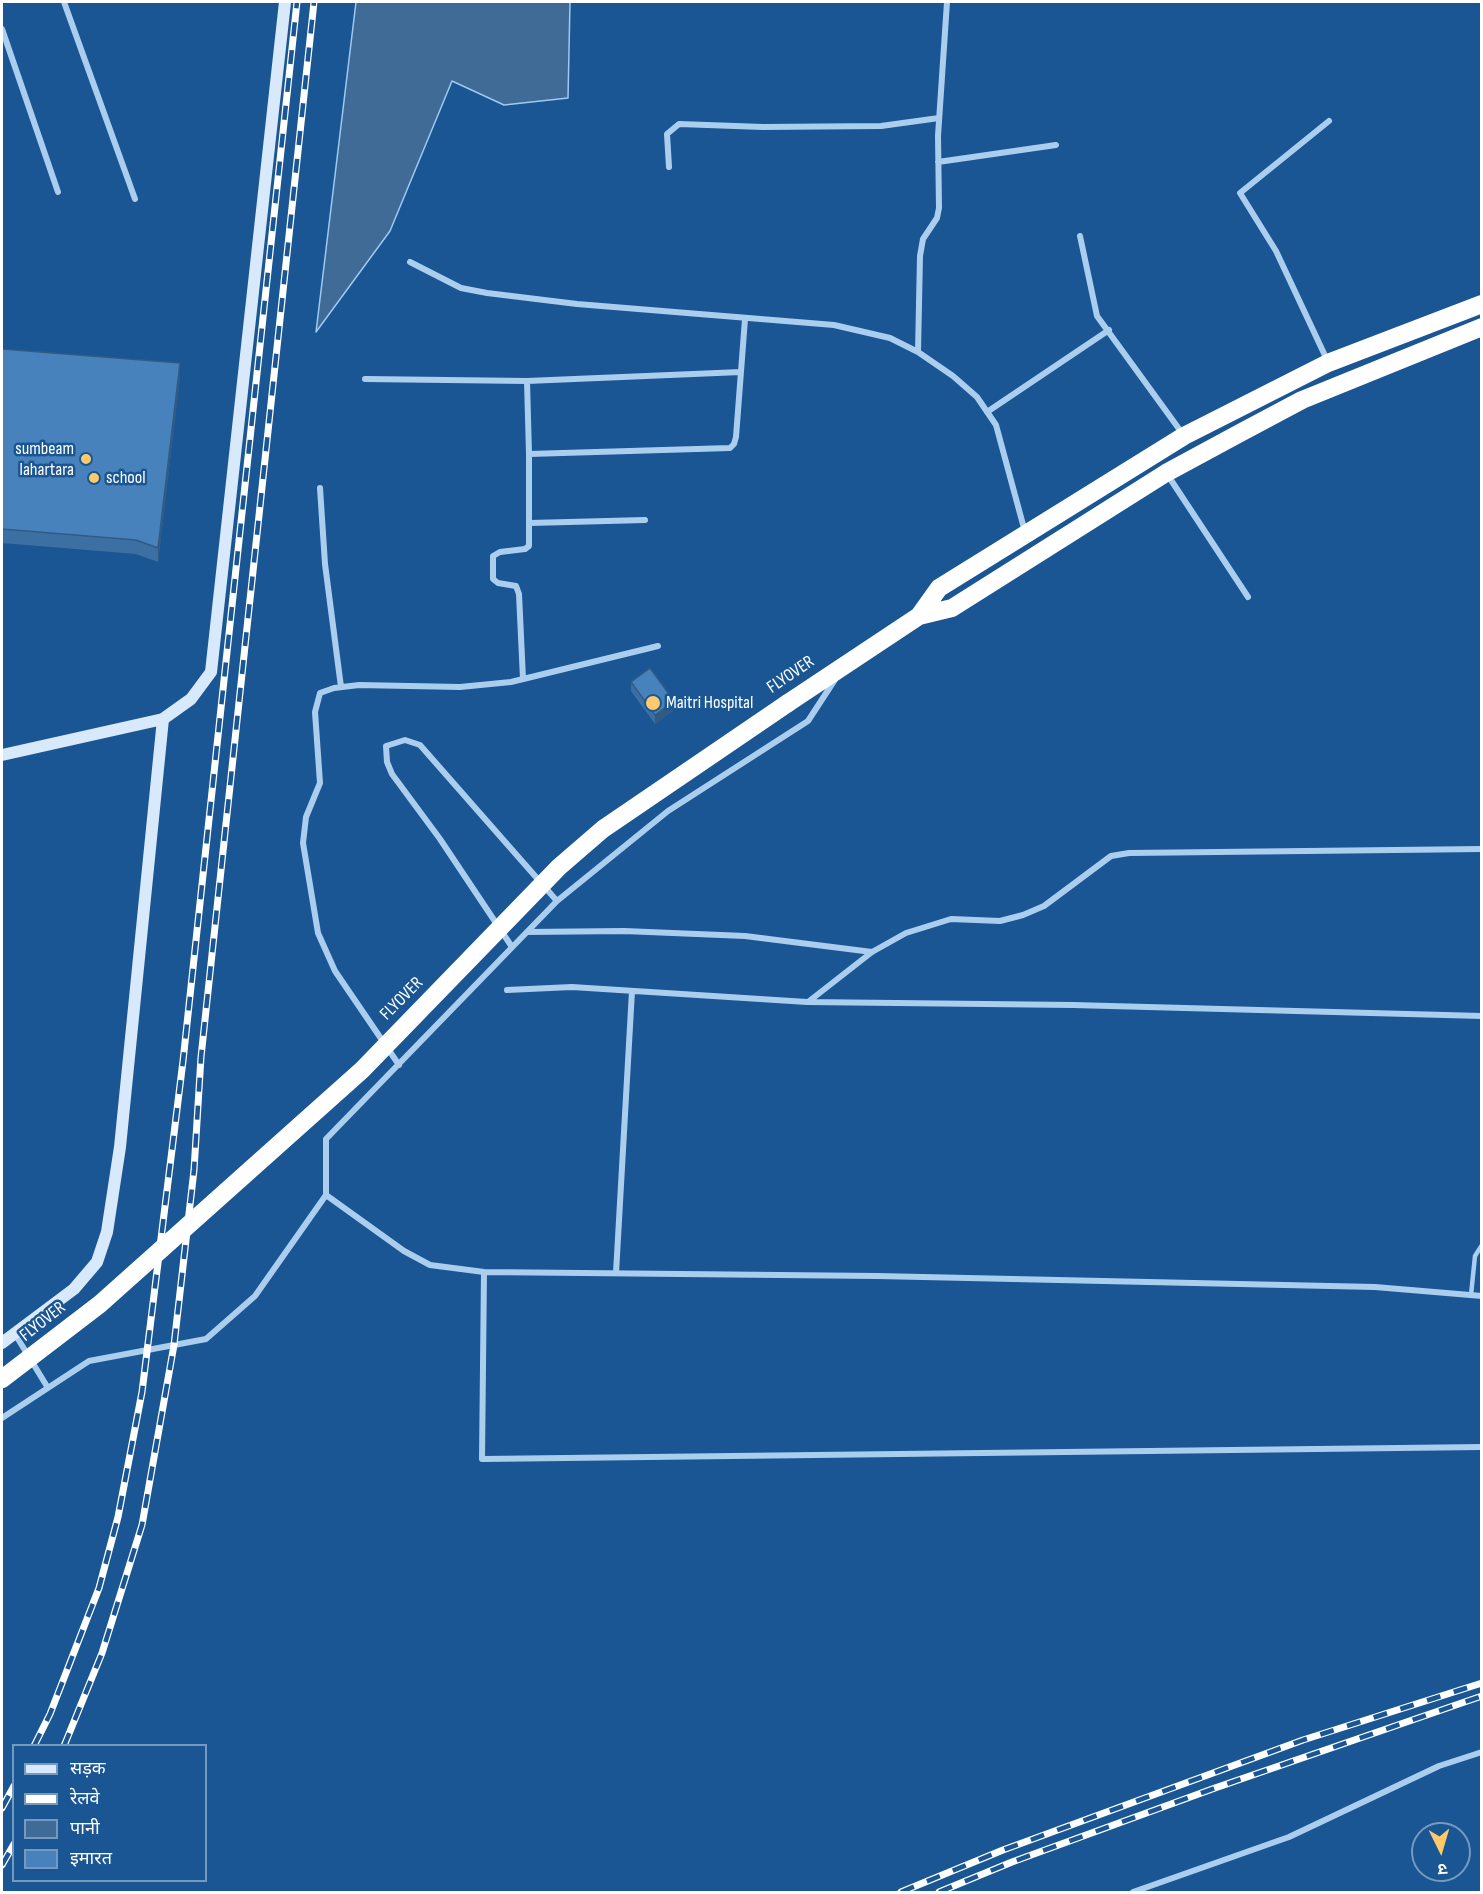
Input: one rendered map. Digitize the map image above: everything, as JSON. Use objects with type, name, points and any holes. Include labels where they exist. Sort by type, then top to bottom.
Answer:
[{"type":"highway","points":[[919,616],[939,588],[1184,436],[1329,363],[1482,304]]},
{"type":"highway","points":[[919,616],[952,608],[1166,473],[1302,400],[1482,327]]},
{"type":"highway","name":"FLYOVER","points":[[2,1379],[100,1304],[362,1070],[558,867],[603,829],[788,702],[919,616]]},
{"type":"street","points":[[64,2],[135,200]]},
{"type":"street","points":[[2,756],[163,719],[191,699],[211,672],[285,2]]},
{"type":"street","points":[[918,351],[922,239],[937,218],[939,207],[939,118],[946,2]]},
{"type":"street","points":[[2,29],[58,192]]},
{"type":"street","points":[[669,167],[667,134],[679,124],[763,127],[881,126],[939,118]]},
{"type":"street","points":[[1329,121],[1240,193],[1276,251],[1329,363]]},
{"type":"street","points":[[938,162],[1056,146]]},
{"type":"street","points":[[1080,237],[1097,316],[1184,436]]},
{"type":"street","points":[[410,262],[461,288],[487,293],[577,304],[834,325],[890,338],[918,351],[953,376],[977,397],[996,425],[1025,534]]},
{"type":"street","points":[[529,454],[730,448],[735,444],[745,319]]},
{"type":"street","points":[[987,412],[1109,330]]},
{"type":"street","points":[[365,379],[527,381],[741,372]]},
{"type":"street","points":[[523,679],[519,594],[516,586],[498,583],[493,579],[494,556],[500,552],[525,549],[530,546],[527,381]]},
{"type":"street","points":[[1166,473],[1248,597]]},
{"type":"street","points":[[320,488],[325,564],[341,687]]},
{"type":"street","points":[[530,523],[645,520]]},
{"type":"street","points":[[399,1065],[325,953],[318,933],[303,843],[306,817],[320,783],[316,700],[326,689],[341,687],[460,687],[523,679],[658,646]]},
{"type":"street","points":[[2,1418],[89,1361],[206,1339],[255,1296],[326,1195],[326,1139],[557,901],[668,811],[808,721],[844,665]]},
{"type":"street","points":[[2,1343],[74,1289],[97,1262],[107,1232],[120,1147],[163,719]]},
{"type":"street","points":[[512,947],[440,839],[392,774],[387,762],[386,746],[405,740],[420,745],[557,901]]},
{"type":"street","points":[[807,1002],[872,952],[929,924],[951,919],[1000,921],[1023,915],[1044,906],[1111,856],[1129,853],[1482,849]]},
{"type":"street","points":[[527,932],[624,931],[745,936],[872,952]]},
{"type":"street","points":[[507,990],[572,987],[807,1002],[1073,1005],[1482,1016]]},
{"type":"street","points":[[616,1273],[632,991]]},
{"type":"street","points":[[326,1195],[404,1251],[430,1265],[484,1272],[1375,1287],[1482,1296]]},
{"type":"street","points":[[484,1272],[482,1460],[1482,1447]]},
{"type":"street","points":[[15,1334],[48,1388]]},
{"type":"street","points":[[1132,1893],[1289,1837],[1439,1766],[1482,1752]]},
{"type":"lane","points":[[1471,1295],[1475,1256],[1482,1245]]},
{"type":"water","points":[[356,2],[570,2],[568,98],[504,105],[452,81],[390,231],[316,332]]},
{"type":"building","name":"sumbeam lahartara","points":[[2,349],[180,363],[158,548],[136,540],[2,529]]},
{"type":"building","points":[[650,668],[674,701],[655,715],[631,682]]},
{"type":"railway","points":[[35,1744],[50,1714],[99,1588],[118,1517],[142,1392],[183,1061],[297,2]]},
{"type":"railway","points":[[65,1744],[102,1653],[142,1525],[174,1345],[194,1170],[201,1057],[314,2]]},
{"type":"railway","points":[[901,1892],[1003,1850],[1303,1740],[1482,1683]]},
{"type":"railway","points":[[939,1892],[1012,1862],[1215,1788],[1482,1696]]},
{"type":"railway","points":[[2,1808],[12,1790]]},
{"type":"railway","points":[[2,1865],[12,1848]]},
{"type":"place","name":"sumbeam lahartara","points":[[86,459]]},
{"type":"place","name":"school","points":[[94,478]]},
{"type":"place","name":"Maitri Hospital","points":[[653,703]]}]
